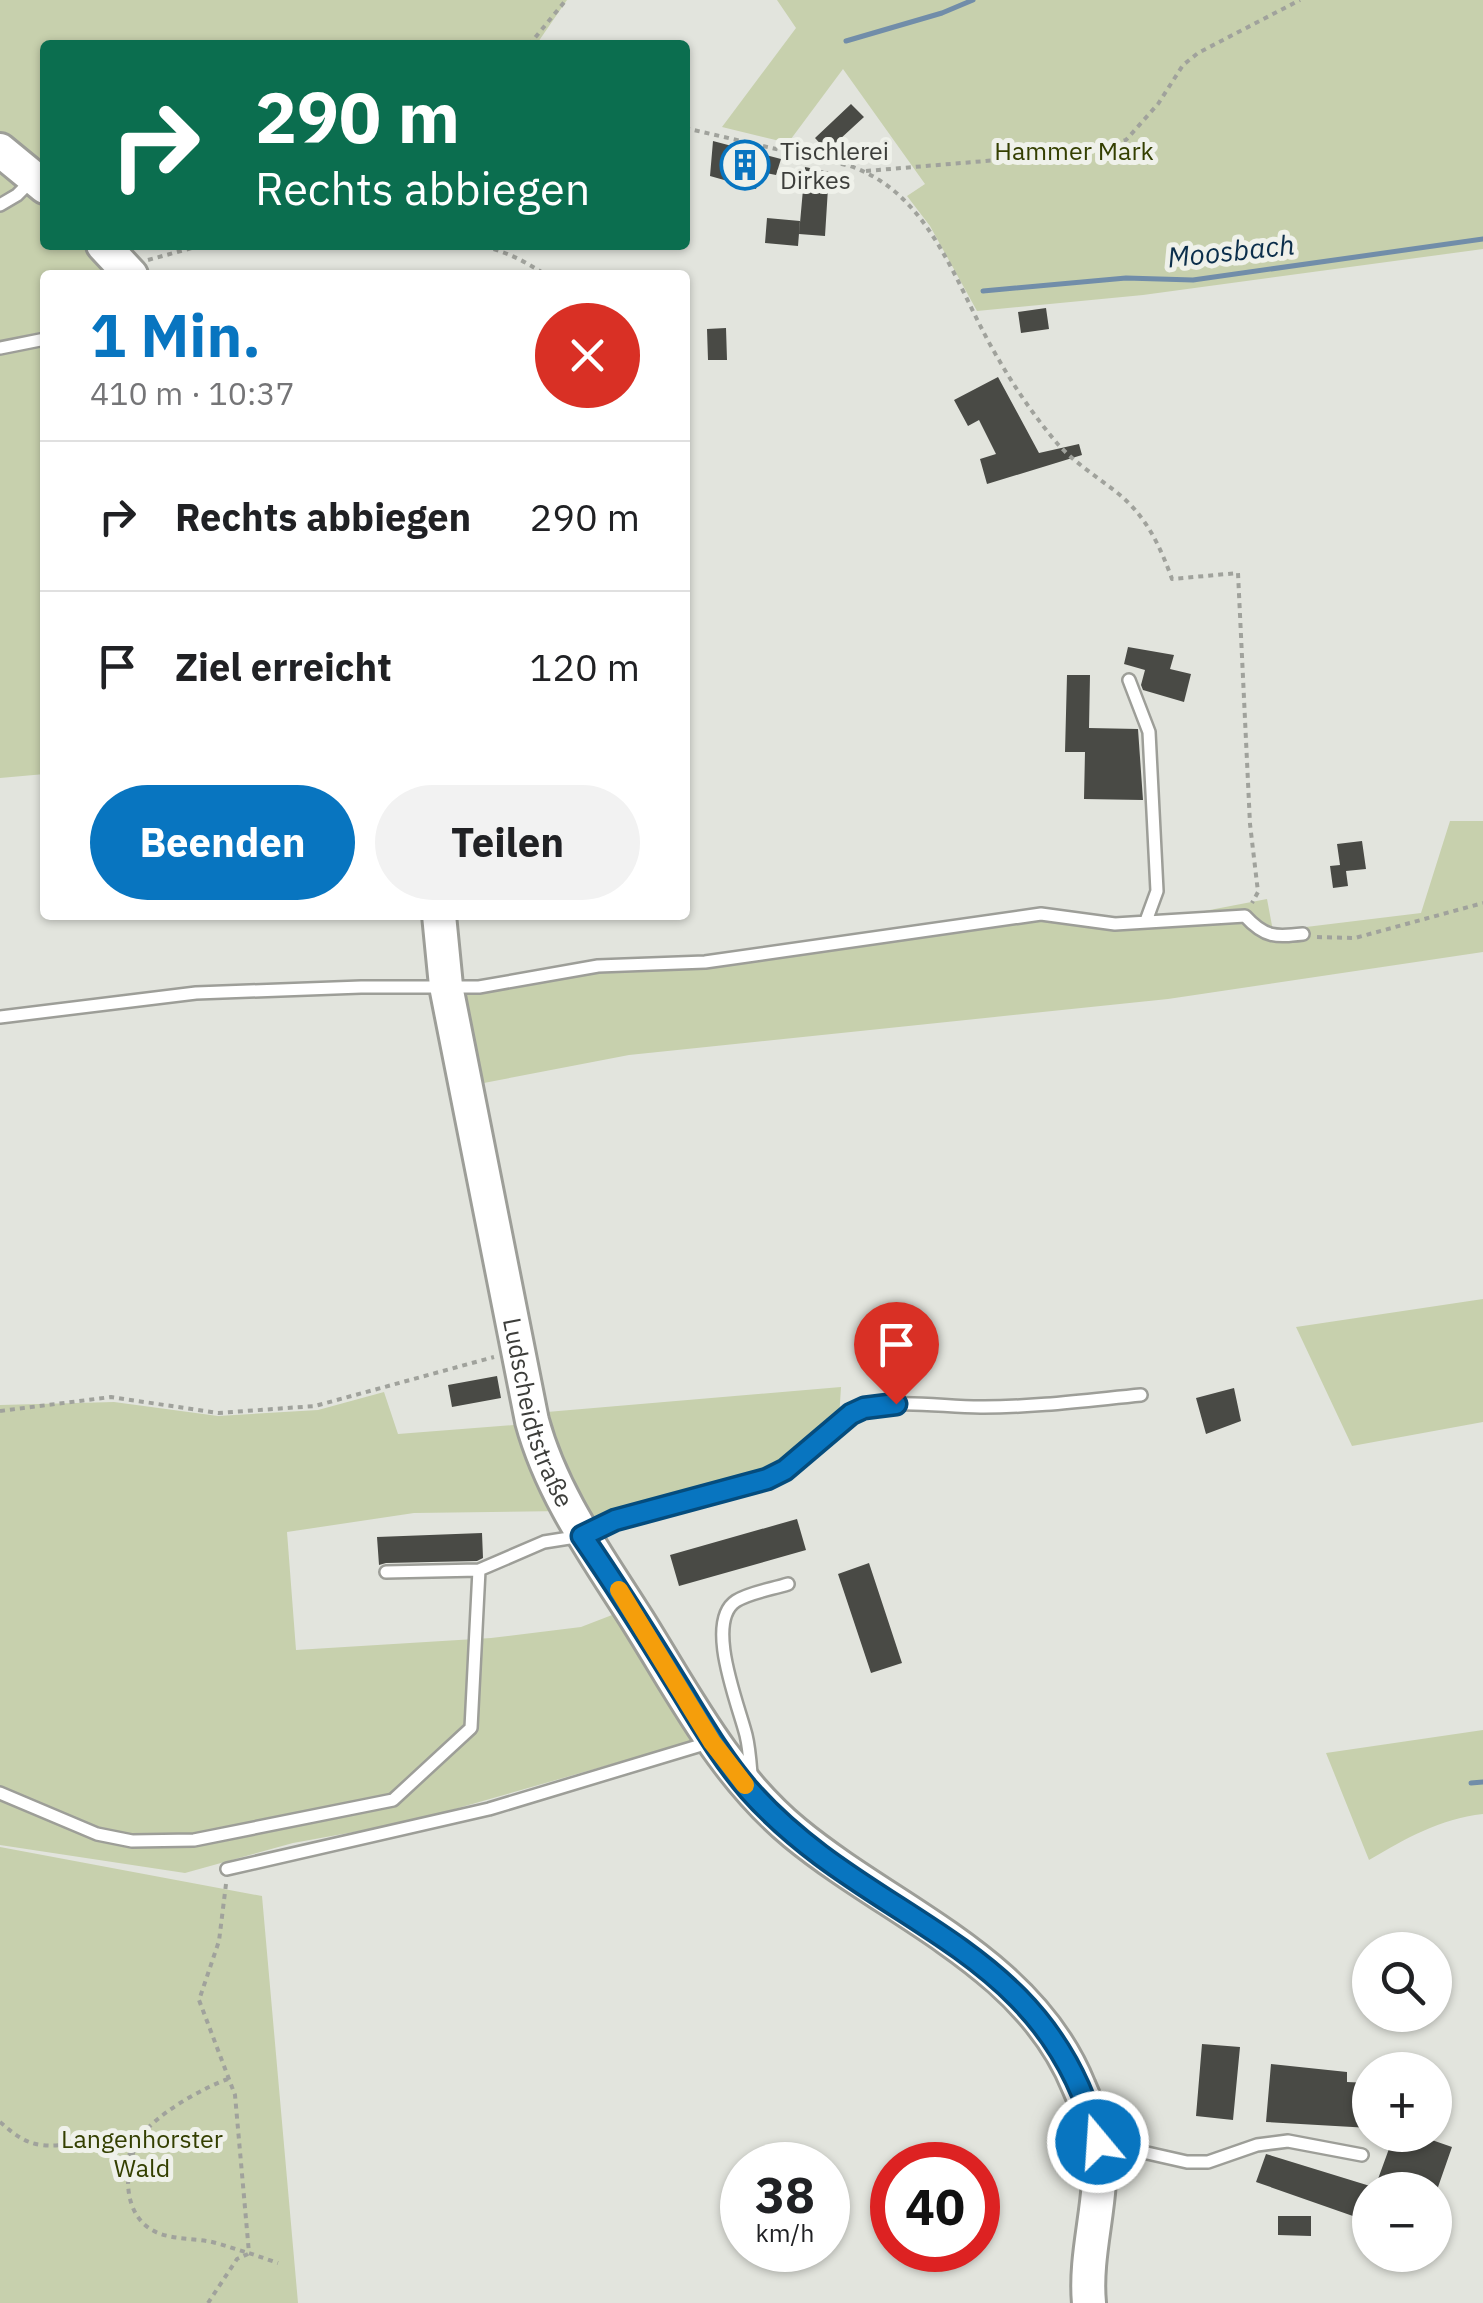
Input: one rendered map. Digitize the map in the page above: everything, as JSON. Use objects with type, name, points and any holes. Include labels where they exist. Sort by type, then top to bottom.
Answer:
[{"type":"street","points":[[0,150],[40,182]]},
{"type":"street","name":"Ludscheidtstraße","points":[[440,920],[446,986],[539,1448],[582,1536],[712,1742],[751,1793],[835,1864],[968,1953],[1016,1993],[1066,2059],[1087,2105],[1098,2142],[1089,2303]]},
{"type":"lane","points":[[0,205],[40,182]]},
{"type":"lane","points":[[0,348],[40,339]]},
{"type":"lane","points":[[1129,680],[1149,732],[1156,891],[1146,920]]},
{"type":"lane","points":[[0,1016],[196,993],[479,987],[598,966],[744,958],[1041,914],[1115,924],[1245,916],[1258,930],[1278,936],[1303,934]]},
{"type":"lane","points":[[386,1572],[479,1570],[544,1542],[582,1536],[615,1520],[767,1479],[785,1470],[851,1414],[864,1408],[896,1404],[985,1408],[1141,1395]]},
{"type":"lane","points":[[0,1793],[97,1834],[132,1841],[194,1840],[394,1800],[471,1728],[479,1570]]},
{"type":"lane","points":[[751,1793],[748,1740],[728,1674],[722,1632],[724,1616],[735,1602],[788,1584]]},
{"type":"lane","points":[[227,1869],[489,1809],[712,1742]]},
{"type":"lane","points":[[1098,2142],[1187,2162],[1208,2162],[1257,2146],[1288,2141],[1362,2155]]},
{"type":"path","points":[[533,40],[566,0]]},
{"type":"path","points":[[690,129],[866,171],[1096,149],[1126,140],[1158,104],[1183,65],[1198,52],[1300,0]]},
{"type":"path","points":[[866,171],[905,198],[918,214],[998,360],[1057,444],[1124,498],[1146,522],[1172,578],[1238,574],[1250,824],[1258,892],[1245,916]]},
{"type":"path","points":[[119,263],[180,250]]},
{"type":"path","points":[[499,250],[538,270]]},
{"type":"path","points":[[1303,934],[1355,938],[1483,903]]},
{"type":"path","points":[[0,1410],[110,1397],[218,1413],[314,1406],[518,1350]]},
{"type":"path","points":[[227,1869],[220,1941],[199,2000],[235,2095],[249,2253]]},
{"type":"path","points":[[229,2078],[204,2088],[147,2128],[133,2157],[128,2196],[146,2226],[161,2234],[211,2241],[278,2263]]},
{"type":"path","points":[[0,2122],[26,2141],[58,2145],[98,2136],[112,2140],[133,2157]]},
{"type":"path","points":[[208,2303],[236,2259],[249,2253]]},
{"type":"green space","points":[[0,0],[567,0],[539,40],[40,40],[40,178],[0,145]]},
{"type":"green space","name":"Hammer Mark","points":[[777,0],[1483,0],[1483,249],[1143,295],[977,311],[930,226],[907,196],[925,184],[843,69],[788,143],[722,127],[796,28]]},
{"type":"green space","points":[[0,158],[40,189],[40,250],[98,250],[116,270],[40,270],[40,332],[0,341]]},
{"type":"green space","points":[[40,342],[40,774],[0,778],[0,352]]},
{"type":"green space","points":[[1450,821],[1483,821],[1483,952],[1168,999],[629,1055],[468,1086],[450,995],[599,970],[1042,917],[1116,928],[1267,899],[1273,931],[1421,913]]},
{"type":"green space","points":[[1483,1299],[1483,1422],[1352,1446],[1296,1327]]},
{"type":"green space","points":[[841,1387],[839,1419],[784,1467],[586,1529],[535,1413]]},
{"type":"green space","points":[[384,1392],[398,1434],[527,1424],[564,1511],[414,1513],[287,1532],[296,1650],[491,1638],[581,1627],[625,1610],[696,1740],[409,1822],[293,1843],[185,1873],[0,1845],[0,1405],[114,1402],[218,1416],[318,1410]]},
{"type":"green space","points":[[1483,1730],[1483,1814],[1438,1825],[1369,1860],[1326,1753]]},
{"type":"green space","name":"Langenhorster Wald","points":[[0,1847],[262,1896],[298,2303],[0,2303]]},
{"type":"building","points":[[851,104],[864,117],[827,151],[815,138]]},
{"type":"building","name":"Tischlerei Dirkes","points":[[713,141],[781,159],[776,175],[761,172],[756,189],[710,176]]},
{"type":"building","points":[[805,167],[829,172],[825,236],[799,234]]},
{"type":"building","points":[[767,218],[800,221],[798,246],[765,243]]},
{"type":"building","points":[[1046,308],[1049,329],[1021,333],[1018,312]]},
{"type":"building","points":[[726,328],[727,360],[708,360],[707,329]]},
{"type":"building","points":[[998,377],[1039,453],[1079,444],[1082,455],[987,484],[980,459],[996,454],[979,420],[968,426],[954,400]]},
{"type":"building","points":[[1128,647],[1174,655],[1170,669],[1191,674],[1184,702],[1143,690],[1145,670],[1124,664]]},
{"type":"building","points":[[1067,675],[1090,675],[1089,728],[1138,729],[1143,800],[1084,799],[1085,752],[1065,752]]},
{"type":"building","points":[[1362,841],[1366,869],[1346,871],[1348,886],[1333,888],[1330,866],[1340,865],[1337,844]]},
{"type":"building","points":[[497,1376],[501,1398],[452,1407],[448,1385]]},
{"type":"building","points":[[1234,1388],[1241,1421],[1206,1434],[1196,1398]]},
{"type":"building","points":[[797,1519],[806,1550],[679,1586],[670,1555]]},
{"type":"building","points":[[482,1533],[483,1558],[477,1561],[379,1565],[377,1537]]},
{"type":"building","points":[[869,1563],[902,1663],[871,1673],[838,1574]]},
{"type":"building","points":[[1202,2044],[1240,2047],[1233,2120],[1196,2116]]},
{"type":"building","points":[[1271,2064],[1347,2072],[1347,2082],[1352,2082],[1352,2127],[1266,2122]]},
{"type":"building","points":[[1388,2152],[1450,2152],[1443,2172],[1381,2172]]},
{"type":"building","points":[[1266,2154],[1352,2180],[1352,2216],[1256,2182]]},
{"type":"building","points":[[1278,2216],[1311,2216],[1311,2236],[1278,2235]]},
{"type":"waterway","points":[[846,41],[973,0]]},
{"type":"waterway","name":"Moosbach","points":[[983,291],[1126,278],[1193,280],[1483,239]]},
{"type":"waterway","points":[[1471,1783],[1483,1782]]},
{"type":"slow traffic","points":[[619,1590],[712,1742],[745,1785]]},
{"type":"place","name":"Tischlerei Dirkes","points":[[745,165]]},
{"type":"route","points":[[896,1404],[864,1408],[851,1414],[785,1470],[767,1479],[615,1520],[582,1536],[712,1742],[751,1793],[835,1864],[968,1953],[1016,1993],[1066,2059],[1087,2105],[1098,2142]]}]
